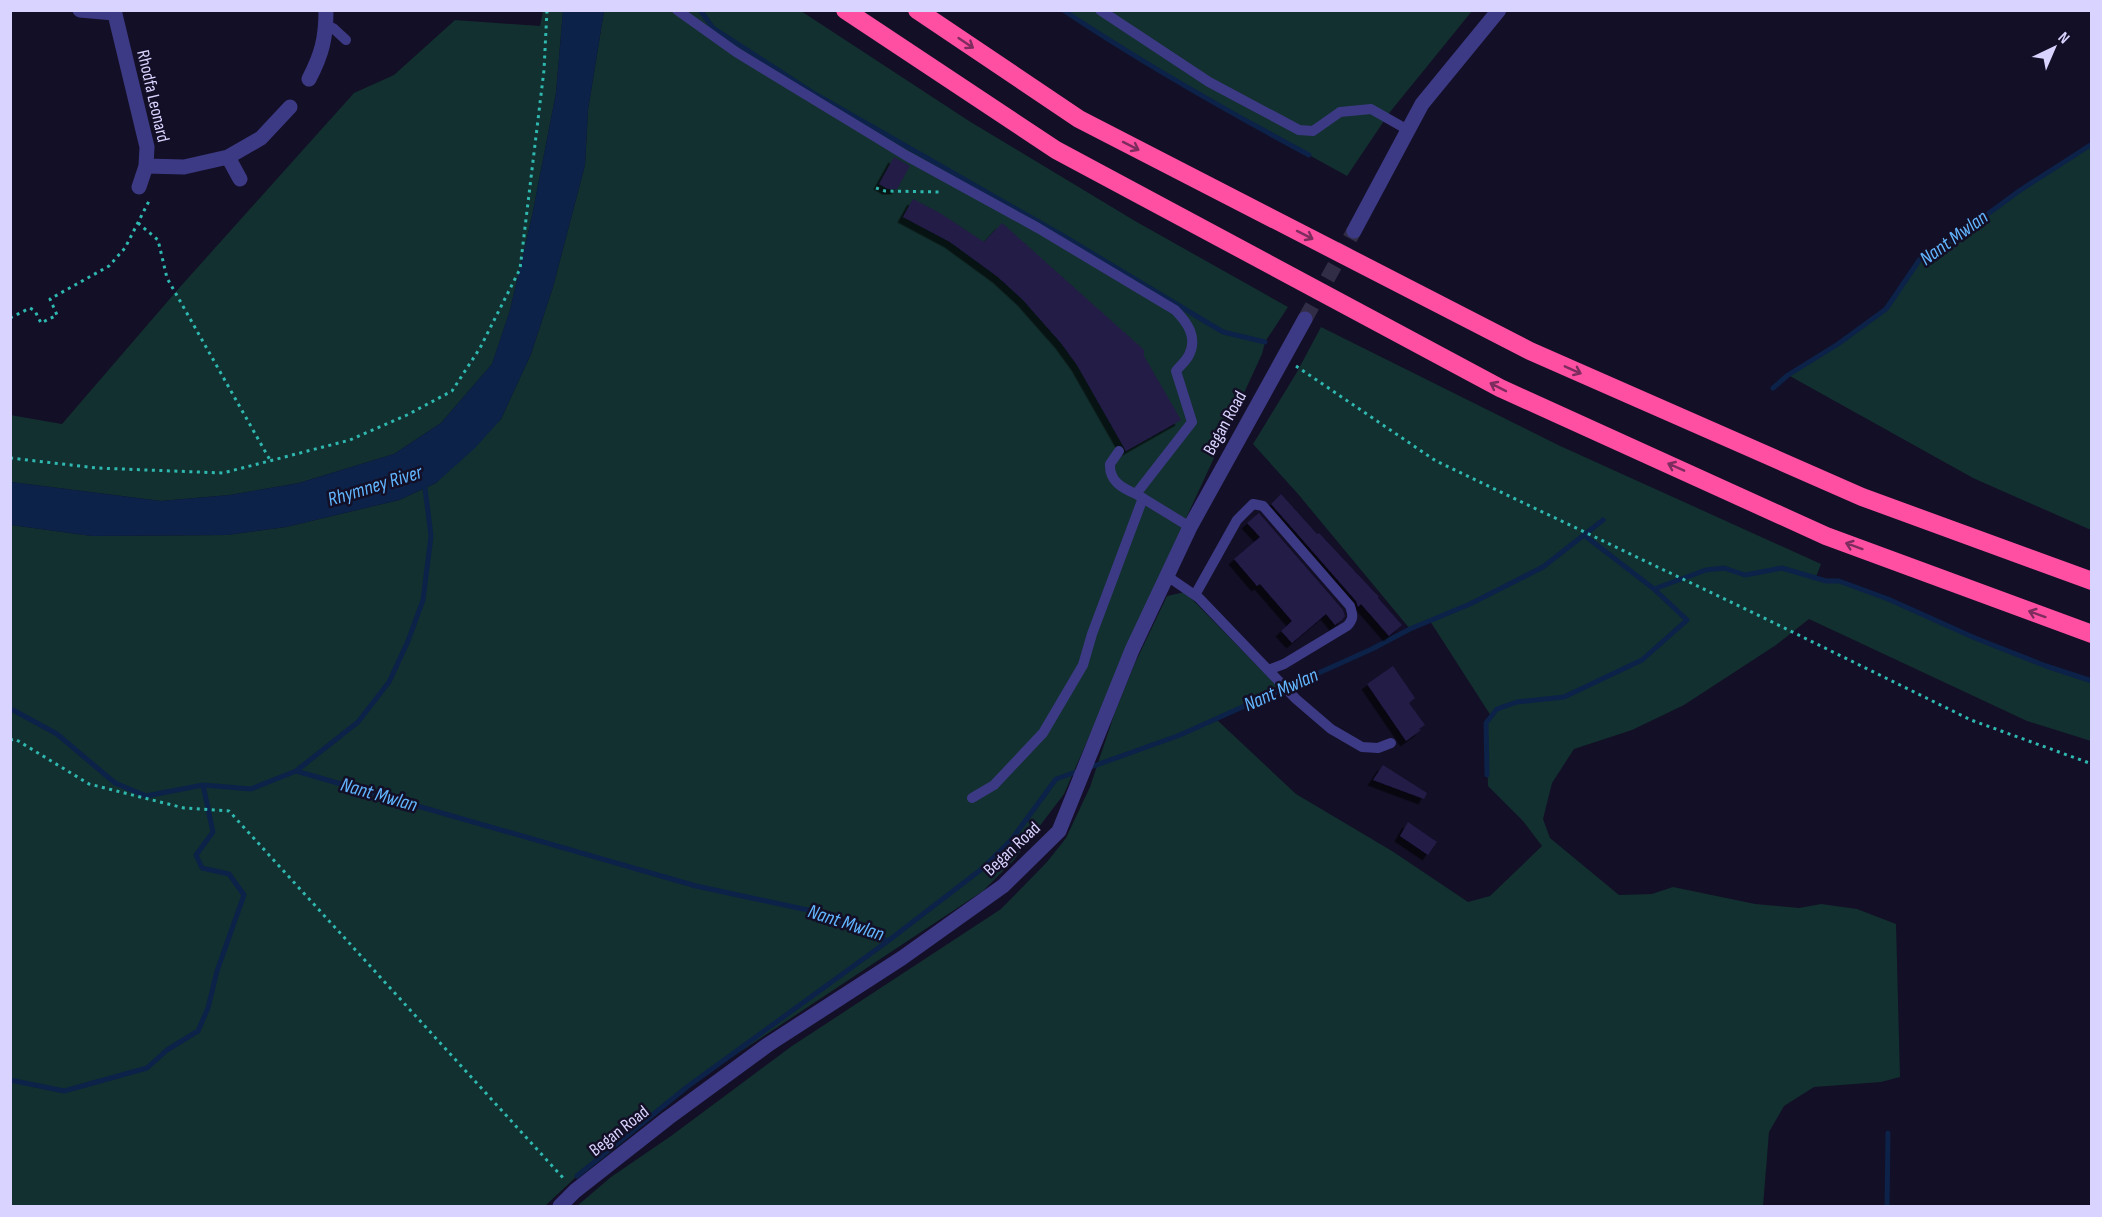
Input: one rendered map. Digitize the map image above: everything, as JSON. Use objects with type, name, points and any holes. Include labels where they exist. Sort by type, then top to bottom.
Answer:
[{"type":"highway","points":[[845,10],[1056,150],[1500,388],[1826,536],[2091,634]]},
{"type":"highway","points":[[917,10],[1079,119],[1530,351],[1862,497],[2091,581]]},
{"type":"street","name":"Rhodfa Leonard","points":[[80,10],[114,12],[147,147],[146,166],[139,187]]},
{"type":"street","points":[[1354,231],[1422,104],[1498,10]]},
{"type":"street","points":[[309,79],[316,66],[326,34],[326,18]]},
{"type":"street","points":[[146,166],[184,167],[228,157],[261,138],[290,107]]},
{"type":"street","points":[[228,157],[240,179]]},
{"type":"street","name":"Began Road","points":[[560,1206],[575,1191],[668,1118],[769,1044],[902,958],[1003,886],[1059,831],[1132,650],[1190,527],[1305,319]]},
{"type":"lane","points":[[677,10],[736,52],[959,186],[1038,228],[1175,310],[1188,322],[1192,336],[1190,354],[1176,371],[1192,422],[1140,496],[1083,665],[1043,733],[994,785],[972,798]]},
{"type":"lane","points":[[1100,10],[1209,82],[1299,130],[1313,131],[1340,112],[1371,110],[1408,130]]},
{"type":"lane","points":[[326,18],[346,40]]},
{"type":"lane","points":[[1119,451],[1110,464],[1112,478],[1120,486],[1190,527]]},
{"type":"lane","points":[[1195,595],[1237,520],[1253,504],[1263,506],[1343,597],[1353,615],[1347,626],[1284,664],[1268,670]]},
{"type":"lane","points":[[1167,576],[1195,595],[1296,699],[1331,729],[1362,747],[1378,748],[1391,744]]},
{"type":"path","points":[[10,458],[97,468],[223,472],[350,440],[407,415],[452,391],[480,348],[520,269],[544,70],[547,10]]},
{"type":"path","points":[[876,188],[885,191],[955,192],[959,186]]},
{"type":"path","points":[[10,318],[30,308],[35,311],[41,324],[57,315],[50,302],[51,297],[109,266],[124,248],[151,199],[143,195],[139,187]]},
{"type":"path","points":[[138,224],[158,240],[167,278],[270,460]]},
{"type":"path","points":[[1283,359],[1436,461],[1750,611],[1971,720],[2091,764]]},
{"type":"path","points":[[10,740],[15,739],[89,784],[184,808],[229,811],[575,1191]]},
{"type":"green space","points":[[543,11],[563,11],[556,93],[532,216],[510,310],[492,364],[441,423],[394,454],[299,483],[230,495],[161,501],[11,482],[10,415],[62,424],[180,287],[354,93],[394,75],[455,20],[540,26]]},
{"type":"green space","points":[[604,11],[801,11],[969,121],[1135,221],[1288,307],[1265,342],[1262,354],[1158,579],[1064,794],[1014,860],[983,891],[687,1087],[577,1176],[545,1206],[11,1206],[11,525],[92,536],[227,535],[286,527],[399,500],[436,483],[501,419],[531,354],[553,287],[585,165],[588,110]]},
{"type":"green space","points":[[1063,11],[1472,11],[1390,112],[1347,176],[1168,76]]},
{"type":"green space","points":[[2091,144],[2091,530],[1973,478],[1788,375],[1838,344],[1886,309],[1920,259],[1962,233],[2019,191]]},
{"type":"green space","points":[[1321,327],[1558,445],[1821,564],[1816,577],[1826,581],[1839,581],[1888,599],[1975,638],[2091,681],[2091,741],[2027,721],[1809,619],[1776,645],[1684,705],[1632,730],[1574,749],[1552,783],[1543,819],[1550,838],[1619,895],[1652,894],[1673,887],[1755,904],[1799,908],[1821,904],[1857,909],[1896,924],[1900,1077],[1881,1082],[1814,1087],[1784,1106],[1769,1132],[1763,1206],[577,1206],[611,1177],[671,1136],[792,1046],[1001,909],[1047,862],[1066,838],[1090,787],[1115,712],[1167,596],[1185,592],[1281,690],[1216,719],[1296,794],[1392,851],[1468,902],[1490,896],[1542,846],[1523,821],[1488,786],[1486,723],[1491,716],[1430,621],[1410,629],[1298,494],[1253,444],[1297,372]]},
{"type":"water","name":"Rhymney River","points":[[563,11],[604,11],[588,110],[585,165],[553,287],[531,354],[501,419],[475,448],[436,483],[399,500],[286,527],[227,535],[92,536],[11,525],[11,482],[161,501],[230,495],[299,483],[394,454],[441,423],[492,364],[510,310],[532,216],[556,93]]},
{"type":"building","points":[[894,157],[910,166],[897,189],[888,189],[879,184]]},
{"type":"building","points":[[913,199],[940,213],[984,242],[1002,223],[1144,350],[1144,356],[1181,420],[1126,451],[1077,365],[1061,343],[1023,300],[998,277],[950,242],[903,217]]},
{"type":"building","points":[[1281,494],[1379,597],[1402,625],[1389,636],[1361,604],[1358,607],[1356,601],[1271,504]]},
{"type":"building","points":[[1259,513],[1343,610],[1345,616],[1342,620],[1335,625],[1326,614],[1292,643],[1281,631],[1292,621],[1260,584],[1257,586],[1234,559],[1260,537],[1247,523]]},
{"type":"building","points":[[1393,666],[1415,698],[1409,703],[1425,725],[1406,741],[1367,684]]},
{"type":"building","points":[[1383,765],[1427,793],[1424,799],[1373,780]]},
{"type":"building","points":[[1408,822],[1437,842],[1428,855],[1400,836]]},
{"type":"waterway","points":[[700,10],[713,28],[815,94],[1065,237],[1223,332],[1265,342]]},
{"type":"waterway","points":[[1063,10],[1184,85],[1309,155]]},
{"type":"waterway","name":"Nant Mwlan","points":[[1773,388],[1788,375],[1838,344],[1886,309],[1920,259],[2092,144]]},
{"type":"waterway","name":"Rhymney River","points":[[296,771],[358,722],[389,682],[408,641],[423,600],[431,536],[425,488]]},
{"type":"waterway","name":"Nant Mwlan","points":[[1088,768],[1180,735],[1372,649],[1410,629],[1470,604],[1543,567],[1603,520]]},
{"type":"waterway","points":[[1487,775],[1486,723],[1497,709],[1517,702],[1564,697],[1642,660],[1687,620],[1654,589],[1584,535]]},
{"type":"waterway","points":[[1654,589],[1706,570],[1724,568],[1745,575],[1782,568],[1826,581],[1839,581],[1888,599],[1975,638],[2092,681]]},
{"type":"waterway","name":"Nant Mwlan","points":[[10,711],[13,710],[57,734],[115,783],[146,796],[203,785],[251,789],[296,771],[696,886],[817,912],[888,941],[983,868],[1012,839],[1056,779],[1079,771]]},
{"type":"waterway","points":[[10,1080],[64,1091],[147,1068],[167,1050],[198,1031],[208,1008],[217,971],[244,895],[229,874],[202,868],[196,855],[213,832],[203,785]]},
{"type":"waterway","points":[[577,1176],[687,1087],[888,941]]},
{"type":"waterway","points":[[1887,1206],[1888,1133]]},
{"type":"tunnel","points":[[1305,319],[1354,231]]}]
